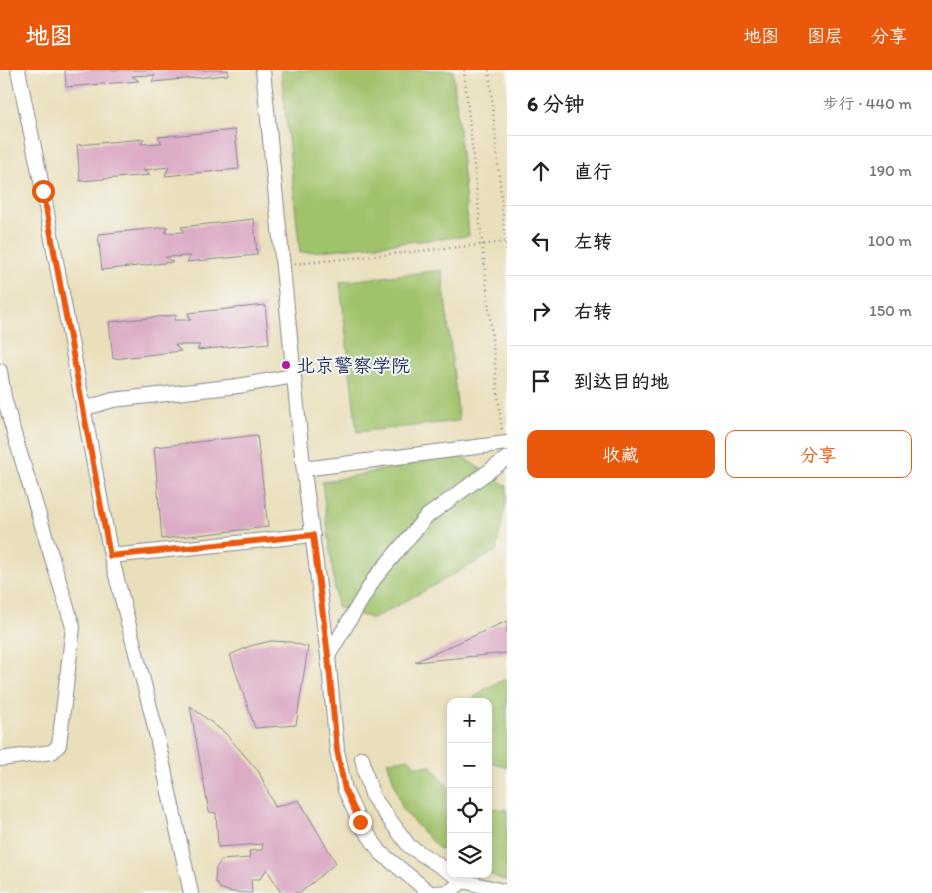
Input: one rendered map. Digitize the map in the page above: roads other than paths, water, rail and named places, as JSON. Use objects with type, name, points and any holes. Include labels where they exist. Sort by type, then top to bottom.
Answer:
[{"type":"street","points":[[18,70],[43,191],[110,556],[154,718],[191,893]]},
{"type":"street","points":[[263,70],[304,469],[328,656],[337,750],[345,790],[360,822],[381,853],[430,893]]},
{"type":"street","points":[[0,371],[14,437],[73,627],[58,745],[52,752],[0,759]]},
{"type":"street","points":[[83,408],[113,400],[238,386],[294,376]]},
{"type":"street","points":[[304,469],[505,443]]},
{"type":"street","points":[[328,656],[374,579],[426,517],[507,458]]},
{"type":"street","points":[[110,556],[313,535]]},
{"type":"street","points":[[362,758],[373,797],[409,846],[457,880],[507,892]]},
{"type":"street","points":[[435,893],[449,892],[457,880]]},
{"type":"place","name":"北京警察学院","points":[[286,365]]}]
